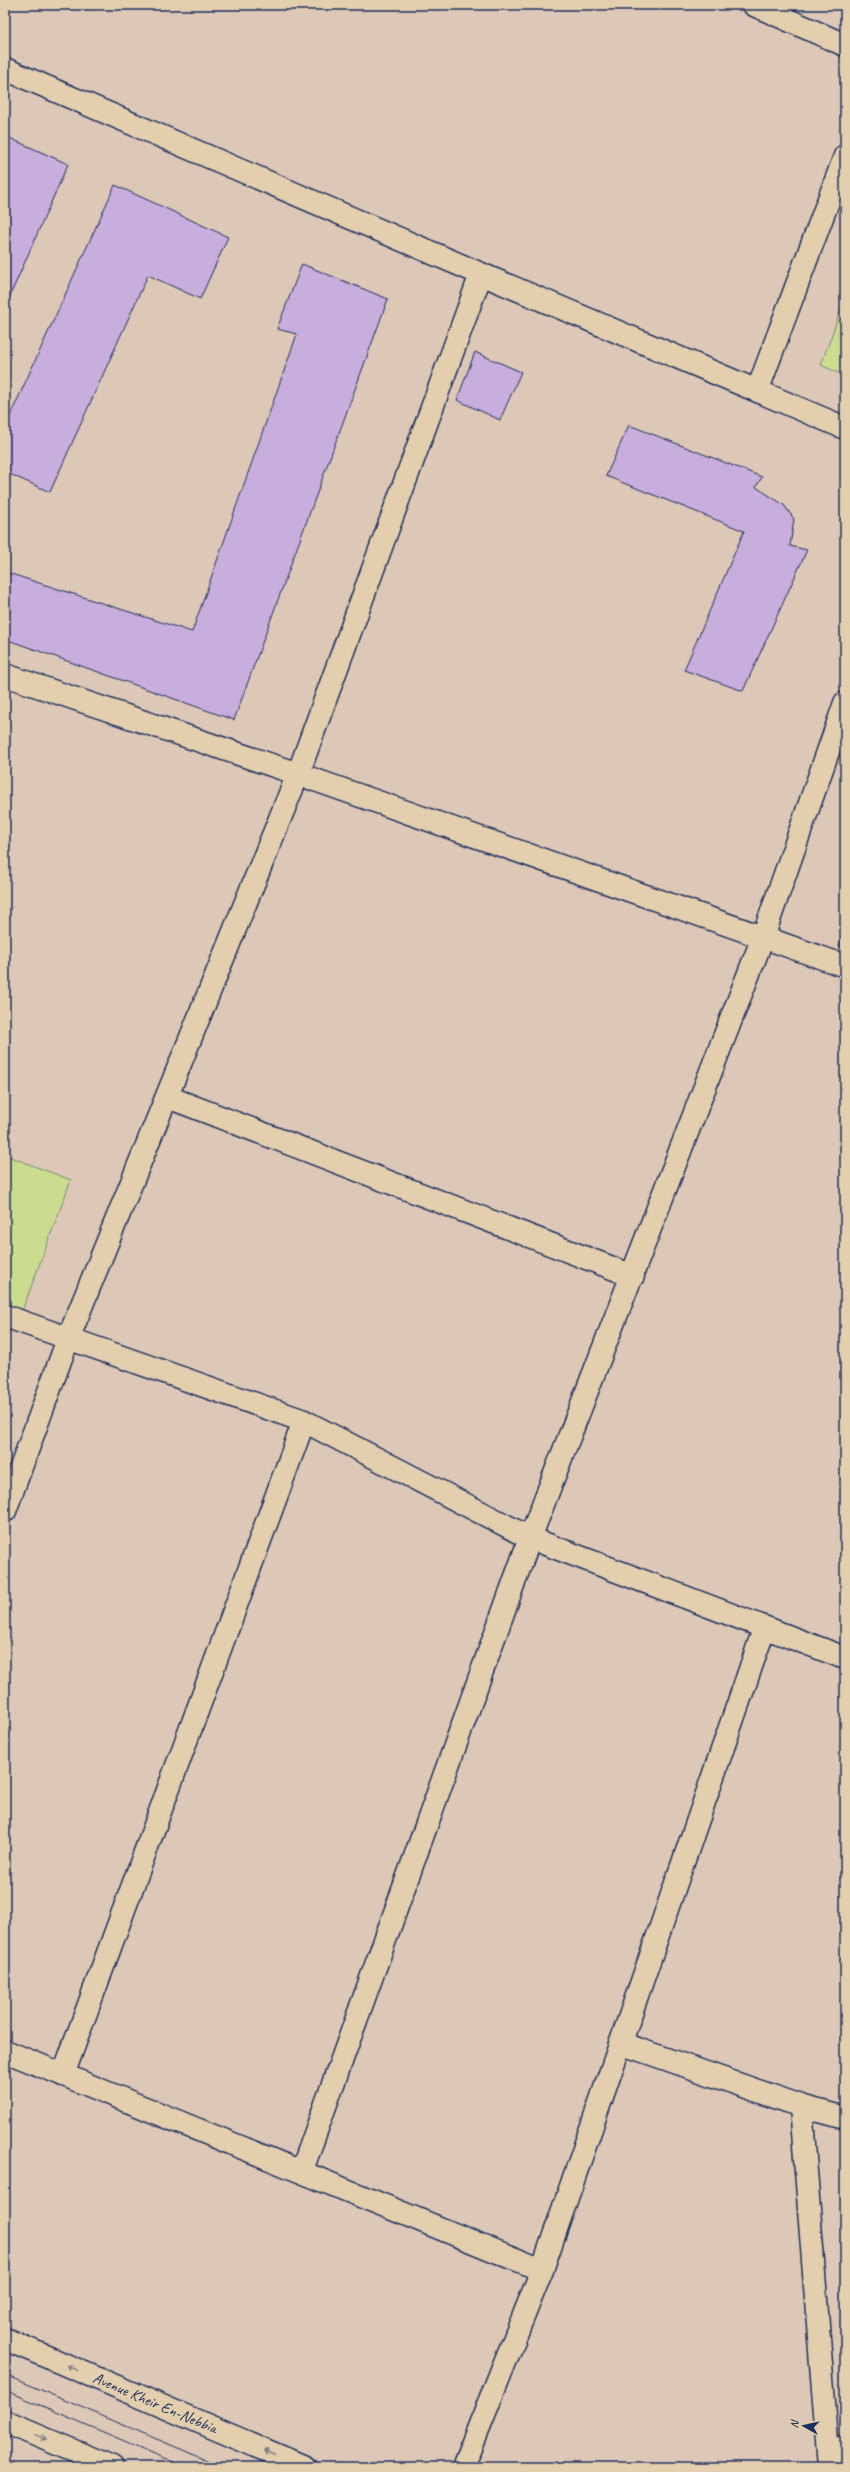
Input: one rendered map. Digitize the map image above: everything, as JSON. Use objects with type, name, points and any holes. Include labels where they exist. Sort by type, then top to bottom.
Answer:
[{"type":"street","points":[[754,5],[845,46]]},
{"type":"street","points":[[5,69],[481,274],[758,389],[845,428]]},
{"type":"street","points":[[758,389],[845,156]]},
{"type":"street","points":[[5,1511],[68,1340],[298,774],[481,274]]},
{"type":"street","points":[[5,675],[298,774],[845,966]]},
{"type":"street","points":[[302,2170],[530,1538],[633,1276],[763,937],[845,703]]},
{"type":"street","points":[[168,1097],[633,1276]]},
{"type":"street","points":[[5,1316],[68,1340],[304,1421],[530,1538],[764,1629],[845,1658]]},
{"type":"street","points":[[63,2075],[304,1421]]},
{"type":"street","points":[[463,2467],[542,2270],[764,1629]]},
{"type":"street","points":[[620,2043],[802,2106],[845,2118]]},
{"type":"street","points":[[5,2051],[302,2170],[542,2270]]},
{"type":"street","points":[[802,2106],[829,2467]]},
{"type":"street","name":"Avenue Kheir En-Nebbia","points":[[5,2339],[305,2467]]},
{"type":"street","points":[[5,2422],[112,2467]]},
{"type":"street","points":[[836,2467],[845,2446]]},
{"type":"green space","points":[[845,298],[845,376],[821,365]]},
{"type":"green space","points":[[5,1155],[71,1180],[22,1311],[5,1305]]},
{"type":"building","points":[[5,136],[68,164],[5,307]]},
{"type":"building","points":[[115,185],[228,237],[200,299],[148,275],[50,492],[5,472],[5,427]]},
{"type":"building","points":[[302,264],[388,299],[234,720],[5,639],[5,572],[192,632],[297,334],[277,329]]},
{"type":"building","points":[[475,352],[521,372],[500,420],[457,400]]},
{"type":"building","points":[[629,425],[762,477],[756,487],[784,505],[794,519],[790,546],[807,550],[743,691],[684,670],[744,531],[606,476]]},
{"type":"building","points":[[845,932],[845,948],[839,946]]},
{"type":"tram line","points":[[5,2375],[223,2467]]},
{"type":"tram line","points":[[5,2390],[185,2467]]}]
